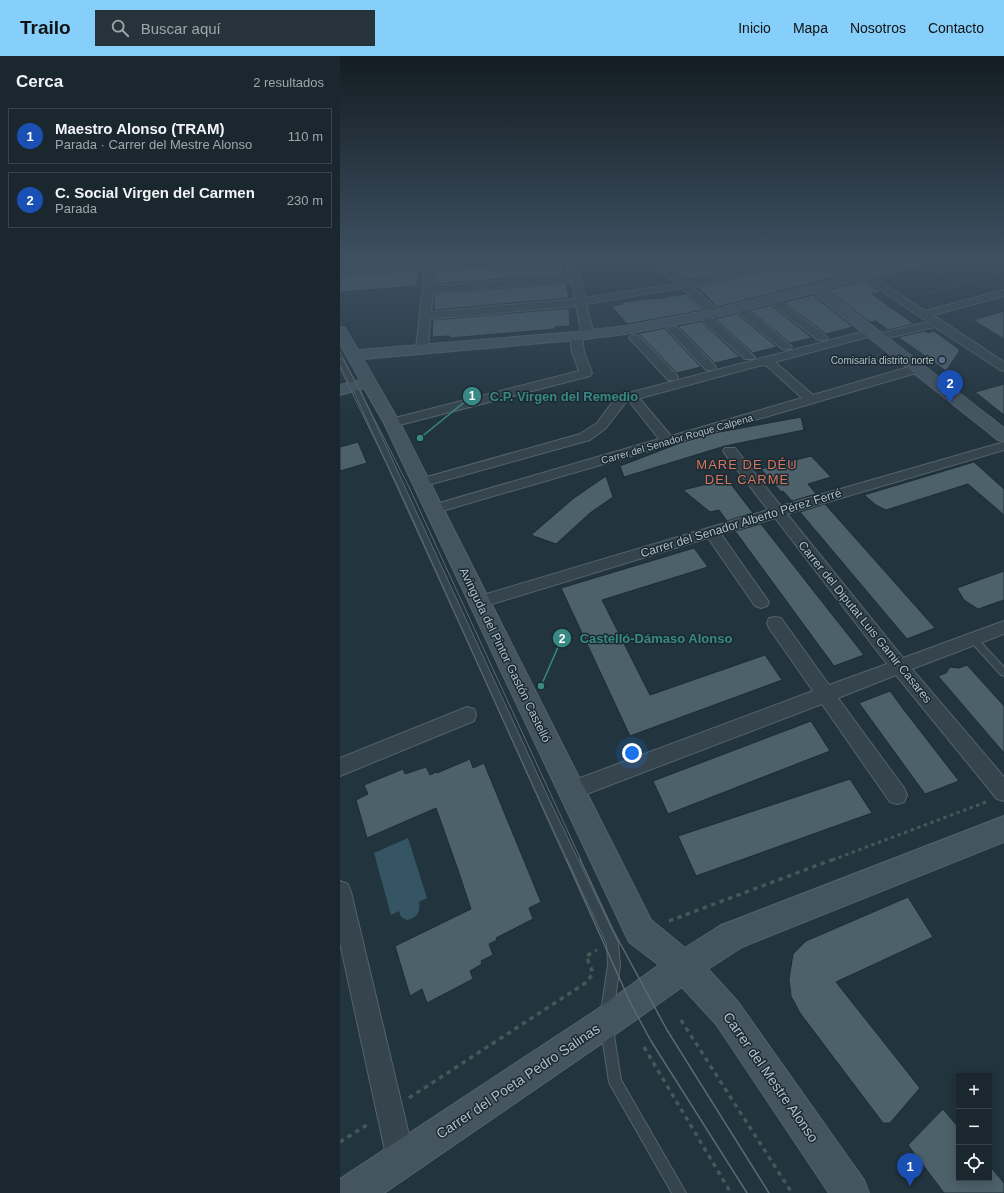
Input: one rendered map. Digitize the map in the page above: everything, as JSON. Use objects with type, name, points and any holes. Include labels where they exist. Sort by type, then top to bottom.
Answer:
[{"type":"main road","points":[[346,358],[422,348],[626,330],[719,315]]},
{"type":"main road","points":[[851,315],[1004,436]]},
{"type":"main road","name":"Avinguda del Pintor Gastón Castelló","points":[[340,331],[354,386],[392,423],[640,931],[684,966]]},
{"type":"main road","name":"Carrer del Poeta Pedro Salinas","points":[[352,1193],[606,1022],[684,966],[732,936],[1004,829]]},
{"type":"main road","name":"Carrer del Mestre Alonso","points":[[684,966],[727,1013],[851,1193]]},
{"type":"street","points":[[422,348],[425,316],[436,315]]},
{"type":"street","points":[[392,423],[586,373],[578,352],[582,335],[583,315]]},
{"type":"street","points":[[748,315],[786,347]]},
{"type":"street","points":[[792,315],[822,338]]},
{"type":"street","points":[[927,315],[1002,363]]},
{"type":"street","points":[[712,317],[749,357]]},
{"type":"street","points":[[421,483],[595,433],[601,428],[621,399],[760,361],[876,334],[938,322]]},
{"type":"street","points":[[673,329],[710,367]]},
{"type":"street","points":[[635,338],[672,376]]},
{"type":"street","points":[[760,361],[770,364],[811,400]]},
{"type":"street","name":"Carrer del Senador Roque Calpena","points":[[434,509],[919,368]]},
{"type":"street","points":[[636,402],[668,441]]},
{"type":"street","name":"Carrer del Senador Alberto Pérez Ferré","points":[[479,602],[777,512],[1004,446]]},
{"type":"street","name":"Carrer del Diputat Luis Gamir Casares","points":[[730,451],[900,667],[1004,792]]},
{"type":"street","points":[[712,532],[761,602]]},
{"type":"street","points":[[776,623],[897,795]]},
{"type":"street","points":[[571,791],[1004,627]]},
{"type":"street","points":[[340,767],[467,716]]},
{"type":"street","points":[[340,892],[401,1160]]},
{"type":"lane","name":"Avinguda del Pintor Gastón Castelló","points":[[354,386],[612,943],[614,965],[606,1022]]},
{"type":"lane","points":[[973,639],[1004,672]]},
{"type":"lane","points":[[606,1022],[615,1082],[679,1193]]},
{"type":"path","points":[[681,1020],[792,1193]]},
{"type":"path","points":[[644,1047],[731,1193]]},
{"type":"water","points":[[408,838],[427,898],[419,902],[418,914],[407,920],[401,917],[399,911],[391,915],[374,853]]},
{"type":"building","points":[[489,315],[569,315],[570,326],[555,327],[555,329],[450,338],[450,336],[432,337],[433,320]]},
{"type":"building","points":[[619,315],[676,315],[627,324]]},
{"type":"building","points":[[730,315],[739,315],[777,347],[753,353],[715,319]]},
{"type":"building","points":[[756,315],[783,315],[812,338],[790,343]]},
{"type":"building","points":[[801,315],[838,315],[853,327],[826,334]]},
{"type":"building","points":[[861,315],[901,315],[914,324],[888,330],[876,321],[870,322]]},
{"type":"building","points":[[990,315],[1004,315],[1004,339],[973,320]]},
{"type":"building","points":[[703,321],[704,324],[740,357],[715,363],[678,326]]},
{"type":"building","points":[[666,328],[666,330],[701,367],[677,373],[640,335],[636,334]]},
{"type":"building","name":"Comisaría distrito norte","points":[[925,331],[928,333],[934,331],[960,350],[946,371],[898,337]]},
{"type":"building","points":[[1004,384],[1004,415],[975,392]]},
{"type":"building","points":[[801,417],[804,430],[725,446],[624,477],[620,466],[680,443],[714,433]]},
{"type":"building","points":[[358,442],[367,463],[340,471],[340,447]]},
{"type":"building","points":[[811,456],[831,477],[808,484],[816,494],[792,501],[783,491],[781,492],[761,469]]},
{"type":"building","points":[[974,462],[1004,489],[1004,515],[968,484],[886,510],[876,505],[864,495]]},
{"type":"building","points":[[606,476],[613,497],[590,513],[556,544],[531,535],[574,498]]},
{"type":"building","points":[[727,479],[753,513],[727,521],[719,510],[710,512],[683,490]]},
{"type":"building","points":[[825,504],[935,628],[907,639],[800,512]]},
{"type":"building","points":[[761,524],[864,655],[834,666],[735,531]]},
{"type":"building","points":[[694,548],[708,567],[602,600],[650,695],[765,655],[782,680],[630,736],[561,588]]},
{"type":"building","points":[[1004,571],[1004,600],[978,609],[964,600],[957,588]]},
{"type":"building","points":[[967,665],[1004,706],[1004,753],[938,676],[946,673],[950,667],[959,668]]},
{"type":"building","points":[[890,691],[959,781],[925,794],[859,703]]},
{"type":"building","points":[[811,721],[830,751],[668,814],[653,781]]},
{"type":"building","points":[[470,759],[473,768],[484,763],[541,902],[529,908],[533,919],[496,938],[497,940],[489,944],[493,955],[481,961],[482,964],[470,971],[473,979],[427,1003],[422,989],[410,996],[395,946],[471,909],[458,870],[436,808],[367,838],[356,800],[368,794],[364,785],[403,769],[405,774],[426,767],[430,775]]},
{"type":"building","points":[[850,779],[872,813],[696,876],[678,836]]},
{"type":"building","points":[[908,897],[933,937],[836,982],[920,1088],[890,1123],[883,1123],[800,1013],[791,996],[789,979],[793,954],[806,941]]},
{"type":"building","points":[[943,1109],[956,1124],[956,1181],[992,1181],[992,1169],[1004,1183],[1004,1193],[944,1193],[908,1145]]},
{"type":"tram line","points":[[340,352],[409,487],[581,860]]},
{"type":"tram line","points":[[340,368],[399,489],[566,860]]},
{"type":"tram line","points":[[566,859],[631,1004],[651,1041],[747,1193]]},
{"type":"tram line","points":[[580,859],[613,930],[667,1030],[769,1193]]},
{"type":"place","name":"Comisaría distrito norte","points":[[942,360]]},
{"type":"place","name":"C. Social Virgen del Carmen","points":[[950,403]]},
{"type":"place","name":"C.P. Virgen del Remedio","points":[[420,438]]},
{"type":"place","name":"Castelló-Dámaso Alonso","points":[[541,686]]},
{"type":"place","name":"Maestro Alonso (TRAM)","points":[[910,1186]]},
{"type":"district","name":"MARE DE DÉU DEL CARME","points":[[747,472]]}]
